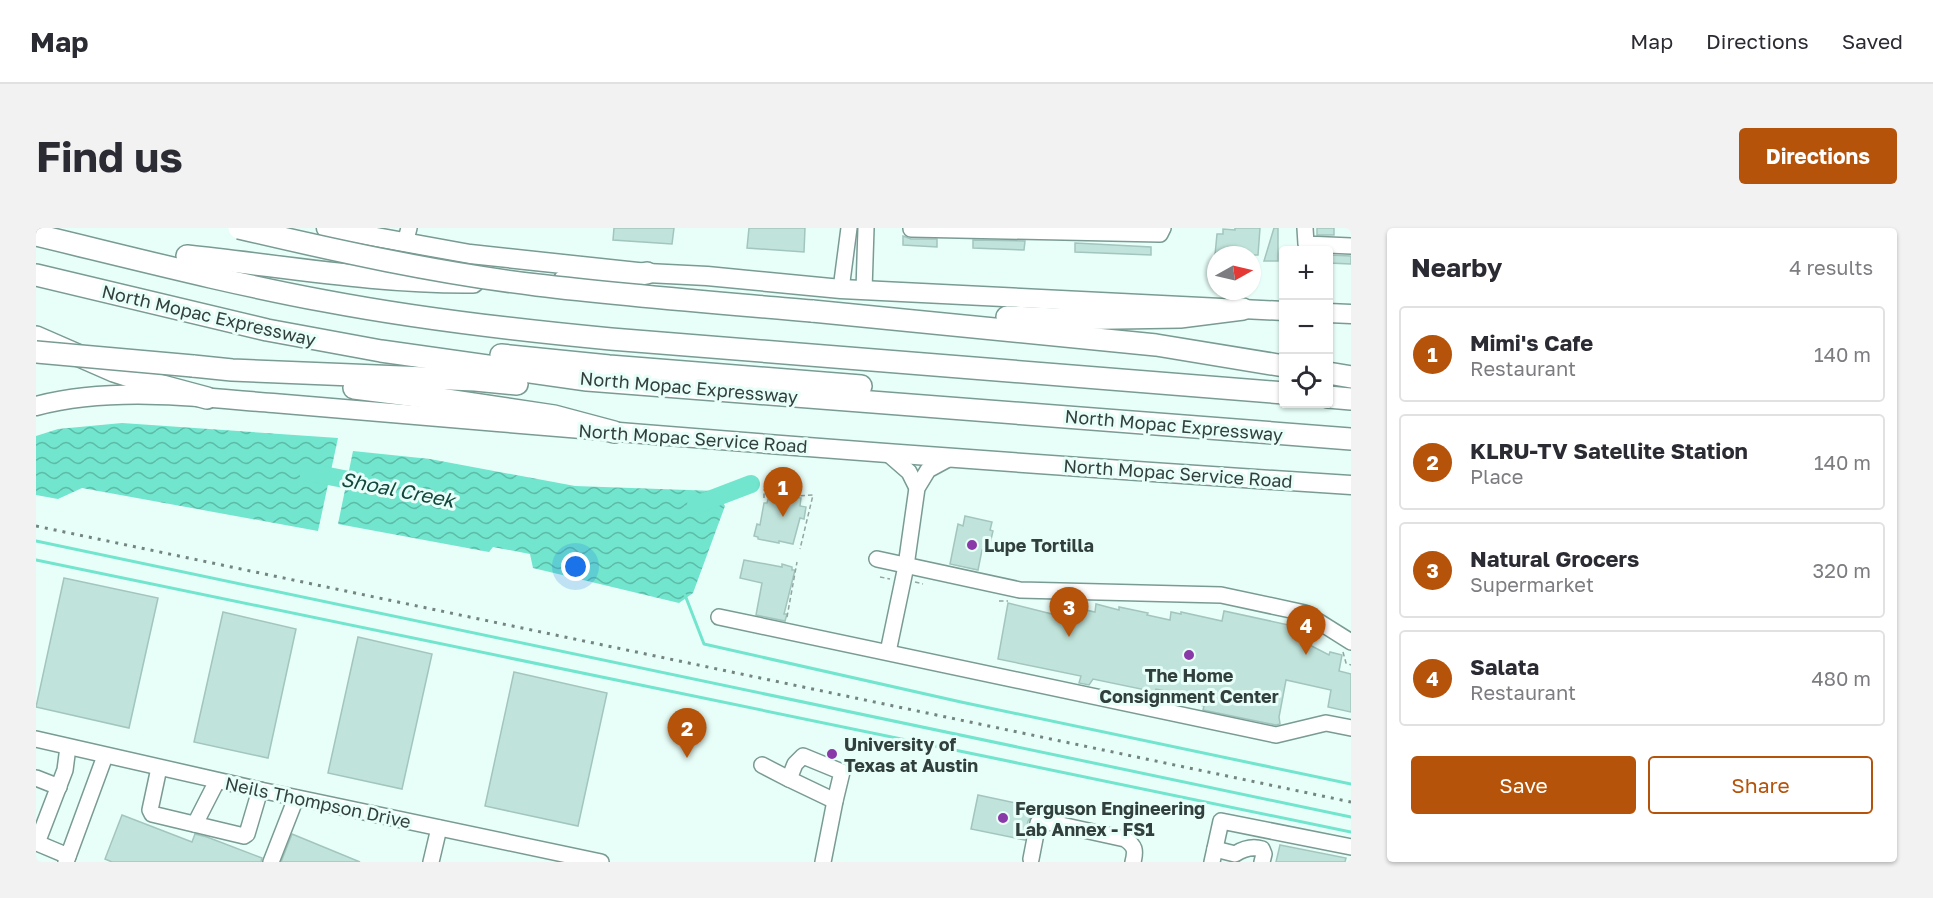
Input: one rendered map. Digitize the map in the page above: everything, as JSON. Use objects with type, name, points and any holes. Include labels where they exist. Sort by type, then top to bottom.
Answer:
[{"type":"highway","points":[[67,228],[327,291],[393,303],[513,319],[1279,382]]},
{"type":"highway","points":[[239,228],[386,260],[535,285],[868,315],[1156,345],[1279,365]]},
{"type":"highway","points":[[36,234],[214,278],[303,297],[393,313],[517,330],[1279,393]]},
{"type":"highway","points":[[187,256],[344,276],[425,282],[603,281],[647,273]]},
{"type":"highway","points":[[36,261],[225,307],[324,328],[509,356],[1351,425]]},
{"type":"highway","name":"North Mopac Expressway","points":[[36,275],[278,332],[381,351],[587,380],[1351,439]]},
{"type":"highway","points":[[868,315],[1056,319],[1180,317],[1243,309]]},
{"type":"highway","points":[[36,337],[114,370],[207,398]]},
{"type":"highway","points":[[36,352],[232,370],[474,380],[528,385],[587,380]]},
{"type":"highway","points":[[232,370],[267,378],[433,398],[554,416],[614,432]]},
{"type":"highway","points":[[1333,375],[1351,377]]},
{"type":"highway","points":[[1333,386],[1351,388]]},
{"type":"highway","points":[[1333,397],[1351,399]]},
{"type":"main road","points":[[326,228],[407,235],[480,255],[647,273],[707,276],[841,289],[1279,311]]},
{"type":"main road","points":[[1333,313],[1351,314]]},
{"type":"main road","name":"North Mopac Service Road","points":[[36,406],[94,396],[207,398],[952,458],[1351,485]]},
{"type":"street","points":[[841,289],[849,228]]},
{"type":"street","points":[[864,290],[866,228]]},
{"type":"street","points":[[911,229],[1160,234],[1163,228]]},
{"type":"street","points":[[1305,228],[1306,244],[1351,246]]},
{"type":"street","points":[[886,452],[909,472],[917,488]]},
{"type":"street","points":[[888,652],[906,566],[917,488],[928,470],[952,458]]},
{"type":"street","points":[[877,560],[1020,590],[1221,595],[1305,613],[1347,647]]},
{"type":"street","points":[[719,617],[1276,735],[1326,723],[1351,728]]},
{"type":"street","name":"Neils Thompson Drive","points":[[36,739],[564,858],[595,861]]},
{"type":"street","points":[[68,747],[65,770],[37,843],[67,859],[105,756]]},
{"type":"street","points":[[789,778],[795,764],[803,756],[842,772],[823,862]]},
{"type":"street","points":[[762,765],[835,801]]},
{"type":"street","points":[[159,768],[150,812],[195,824],[246,835],[260,790]]},
{"type":"street","points":[[36,778],[59,786]]},
{"type":"street","points":[[195,824],[217,781]]},
{"type":"street","points":[[271,862],[296,798]]},
{"type":"street","points":[[1031,859],[1038,823],[1043,821],[1125,839],[1133,844],[1136,852],[1133,862]]},
{"type":"street","points":[[1262,862],[1264,854],[1262,849],[1257,848],[1244,849],[1234,858],[1213,856],[1221,821],[1351,847]]},
{"type":"street","points":[[431,862],[439,828]]},
{"type":"path","points":[[764,498],[764,490],[798,496],[813,495],[800,549]]},
{"type":"path","points":[[786,618],[797,562]]},
{"type":"path","points":[[880,577],[891,579],[890,583]]},
{"type":"path","points":[[999,601],[1008,602],[1009,596]]},
{"type":"path","points":[[1347,647],[1346,663],[1351,664]]},
{"type":"water","points":[[122,423],[338,438],[318,531],[82,488],[58,499],[36,495],[36,436],[58,429]]},
{"type":"water","points":[[353,451],[430,459],[575,486],[716,491],[725,506],[693,593],[679,603],[533,568],[530,554],[493,547],[489,552],[338,524]]},
{"type":"building","points":[[614,228],[674,228],[672,244],[613,240]]},
{"type":"building","points":[[749,228],[805,228],[804,252],[747,248]]},
{"type":"building","points":[[1235,228],[1260,228],[1259,246],[1216,246],[1217,234],[1223,234],[1223,229],[1235,230]]},
{"type":"building","points":[[1274,228],[1278,228],[1278,261],[1264,261]]},
{"type":"building","points":[[1317,228],[1334,228],[1334,235],[1317,235]]},
{"type":"building","points":[[903,236],[911,239],[937,239],[937,247],[903,245]]},
{"type":"building","points":[[973,240],[1025,241],[1024,250],[973,248]]},
{"type":"building","points":[[1075,243],[1151,247],[1151,255],[1075,252]]},
{"type":"building","points":[[1333,255],[1351,256],[1351,264],[1333,263]]},
{"type":"building","points":[[770,492],[801,498],[800,506],[806,507],[804,519],[800,518],[793,544],[758,539],[754,536],[757,524],[760,525],[764,503],[767,503]]},
{"type":"building","name":"Lupe Tortilla","points":[[965,516],[992,522],[990,530],[993,531],[988,552],[982,550],[978,570],[950,564],[958,524],[963,526]]},
{"type":"building","points":[[744,560],[782,567],[782,564],[795,570],[784,614],[787,614],[785,621],[756,615],[762,583],[740,578]]},
{"type":"building","points":[[64,578],[158,598],[129,728],[36,707]]},
{"type":"building","points":[[1008,603],[1056,615],[1058,604],[1095,612],[1096,604],[1119,610],[1119,607],[1148,613],[1147,615],[1170,620],[1171,612],[1181,614],[1181,612],[1222,621],[1224,611],[1298,627],[1296,638],[1329,655],[1330,652],[1342,655],[1339,671],[1351,674],[1351,712],[1328,707],[1331,690],[1286,680],[1279,717],[1280,724],[1276,725],[1203,710],[1204,706],[1195,704],[1195,697],[1156,689],[1155,692],[1093,679],[1089,685],[1079,683],[1081,676],[998,659]]},
{"type":"building","points":[[223,612],[296,629],[268,758],[194,742]]},
{"type":"building","points":[[358,637],[432,654],[402,789],[328,773]]},
{"type":"building","points":[[514,672],[607,693],[578,826],[485,806]]},
{"type":"building","name":"Ferguson Engineering Lab Annex - FS1","points":[[978,795],[1035,807],[1028,821],[1025,840],[971,829]]},
{"type":"building","points":[[122,815],[192,842],[195,834],[207,837],[262,858],[261,862],[112,862],[105,859]]},
{"type":"building","points":[[292,834],[360,862],[281,862]]},
{"type":"building","points":[[1280,845],[1346,858],[1345,862],[1276,862]]},
{"type":"waterway","name":"Shoal Creek","points":[[308,472],[369,484]]},
{"type":"waterway","name":"Shoal Creek","points":[[696,505],[751,484]]},
{"type":"waterway","points":[[36,541],[1351,817]]},
{"type":"waterway","points":[[36,560],[1351,832]]},
{"type":"waterway","points":[[685,595],[704,644],[961,702],[1351,784]]},
{"type":"railway","points":[[36,526],[1351,802]]},
{"type":"place","name":"Mimi's Cafe","points":[[783,517]]},
{"type":"place","name":"Lupe Tortilla","points":[[972,545]]},
{"type":"place","name":"Natural Grocers","points":[[1069,637]]},
{"type":"place","name":"The Home Consignment Center","points":[[1189,655]]},
{"type":"place","name":"Salata","points":[[1306,655]]},
{"type":"place","name":"University of Texas at Austin","points":[[832,754]]},
{"type":"place","name":"KLRU-TV Satellite Station","points":[[687,758]]},
{"type":"place","name":"Ferguson Engineering Lab Annex - FS1","points":[[1003,818]]}]
